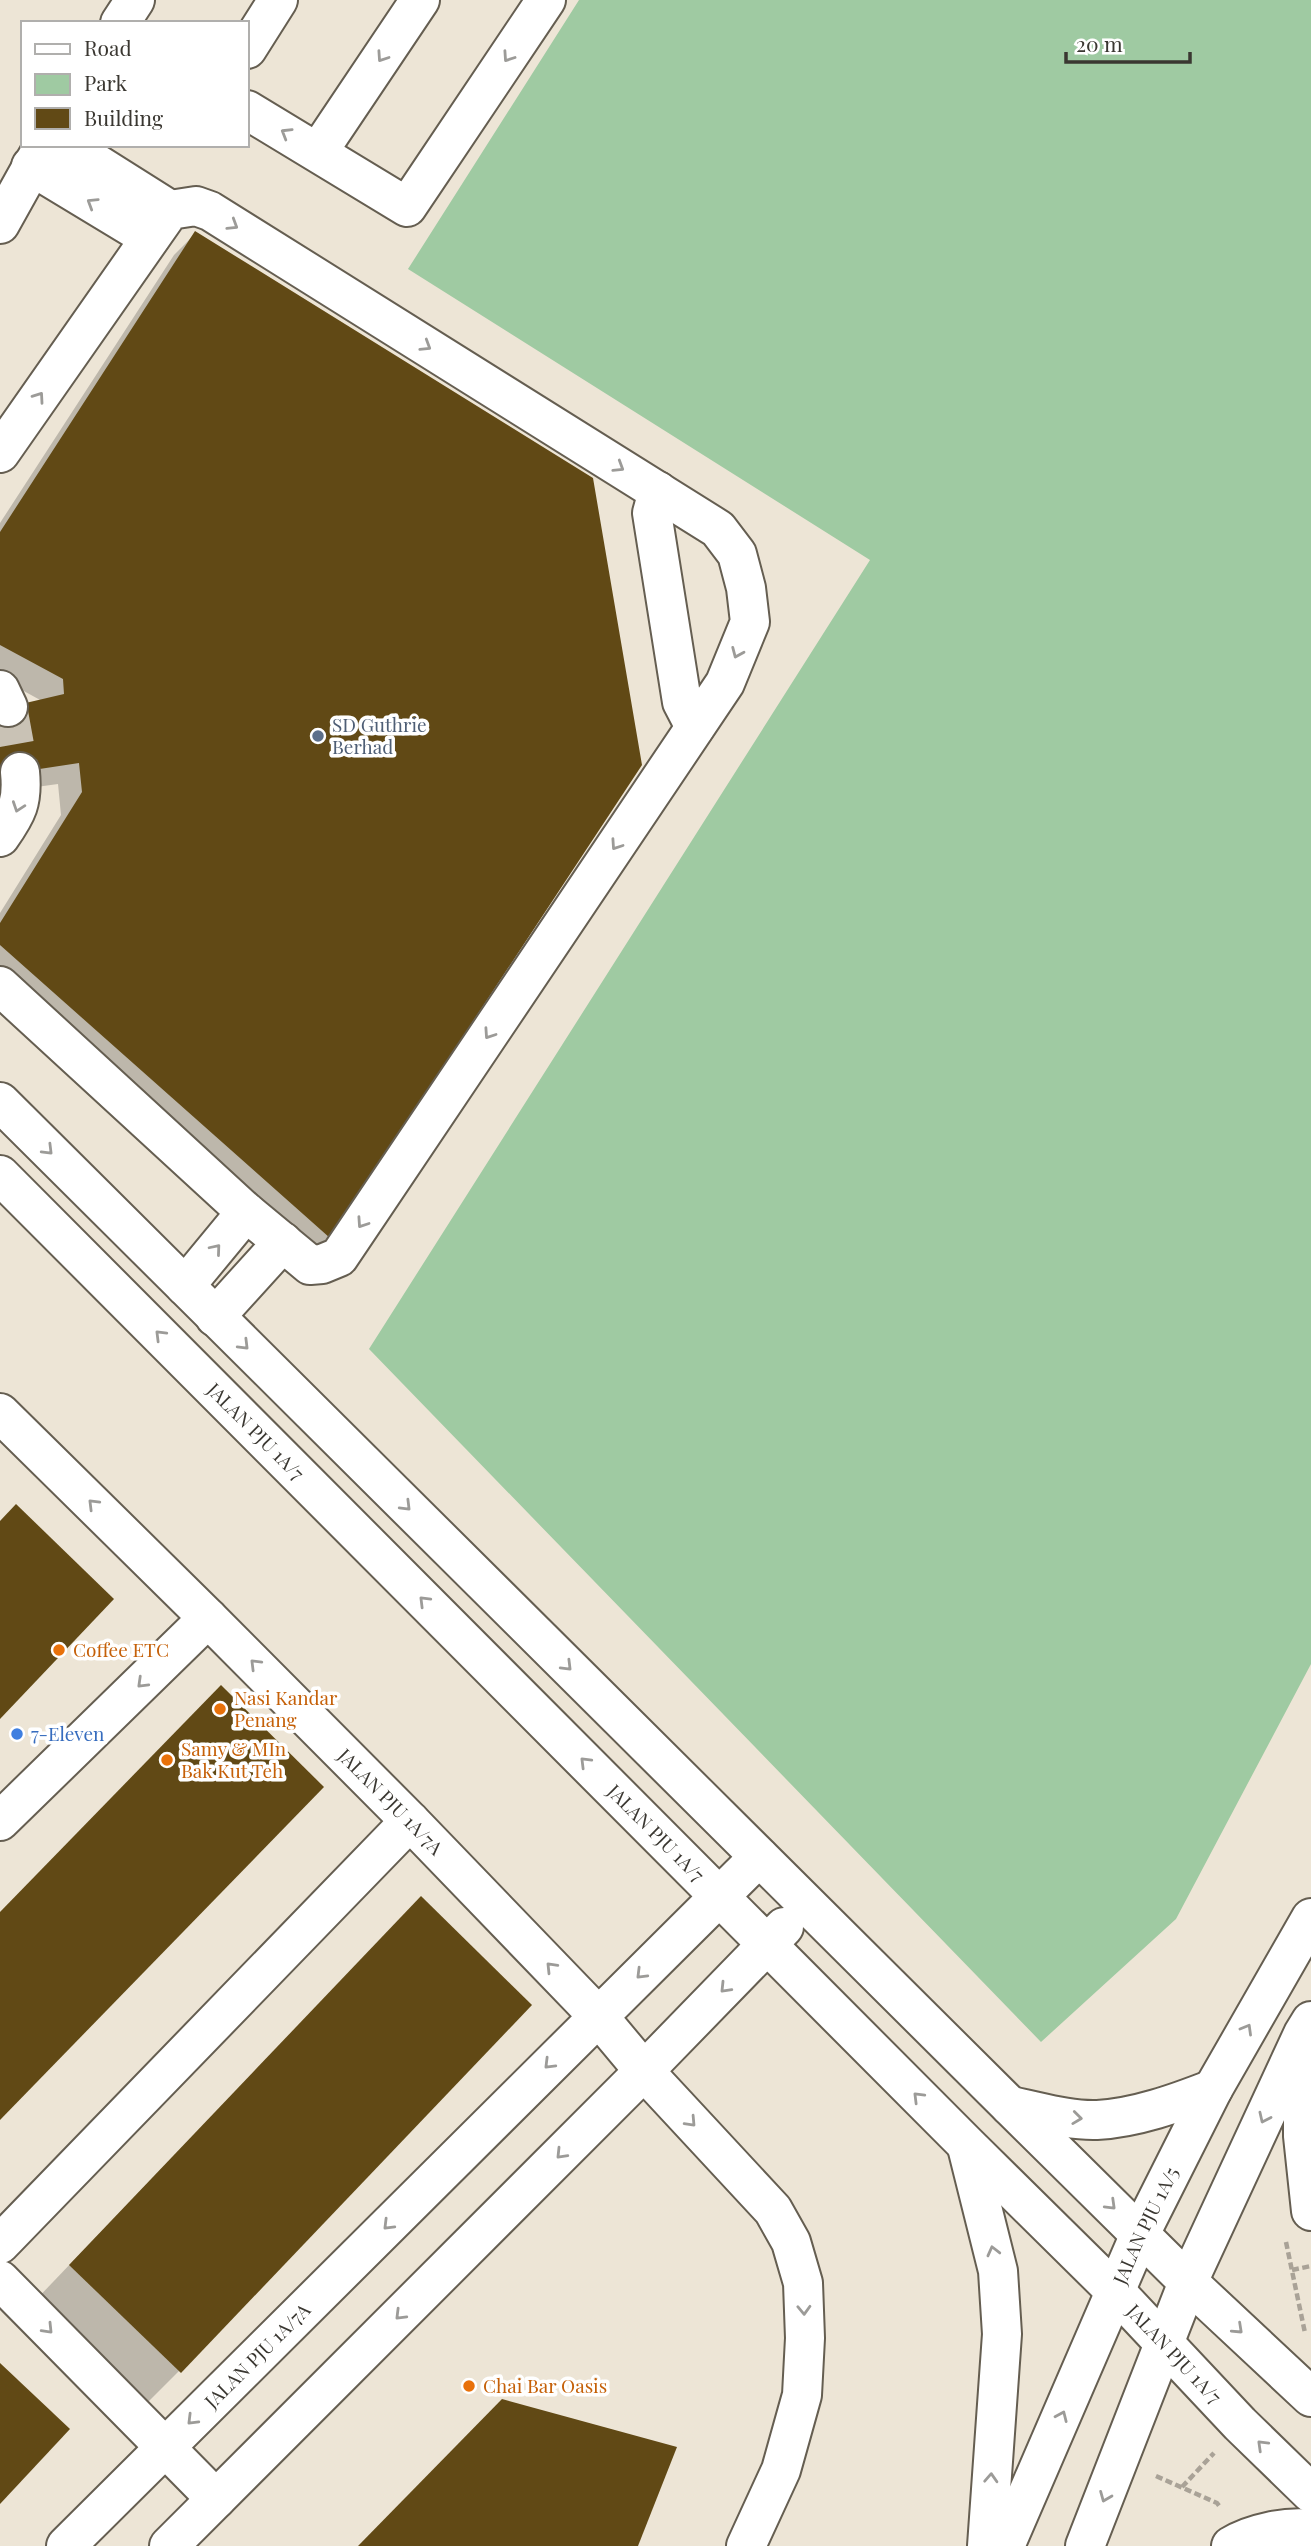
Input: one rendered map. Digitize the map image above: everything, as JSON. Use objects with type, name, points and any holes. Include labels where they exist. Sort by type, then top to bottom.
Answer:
[{"type":"street","points":[[121,21],[135,0]]},
{"type":"street","points":[[248,47],[278,0]]},
{"type":"street","points":[[318,152],[420,0]]},
{"type":"street","points":[[248,111],[407,207],[546,0]]},
{"type":"street","points":[[69,147],[160,224]]},
{"type":"street","points":[[0,224],[38,156],[160,224]]},
{"type":"street","points":[[0,453],[160,224],[196,206],[210,211],[718,528],[737,554],[746,588],[750,622],[725,683],[339,1257],[322,1264],[310,1265],[246,1212],[0,986]]},
{"type":"street","points":[[658,491],[652,513],[654,527],[682,702],[695,727]]},
{"type":"street","points":[[0,838],[16,815],[22,793],[20,772]]},
{"type":"street","points":[[0,1102],[1188,2282],[1298,2385]]},
{"type":"street","name":"JALAN PJU 1A/7","points":[[0,1175],[1116,2292],[1240,2424],[1311,2493]]},
{"type":"street","points":[[185,1286],[246,1212]]},
{"type":"street","points":[[215,1317],[283,1242]]},
{"type":"street","name":"JALAN PJU 1A/7A","points":[[2,1418],[208,1618],[410,1821],[598,2017],[644,2071],[773,2210],[791,2242],[803,2283],[805,2338],[802,2395],[781,2470],[746,2546]]},
{"type":"street","points":[[0,1821],[208,1618]]},
{"type":"street","points":[[0,2245],[410,1821]]},
{"type":"street","name":"JALAN PJU 1A/7A","points":[[65,2546],[759,1857]]},
{"type":"street","points":[[169,2546],[807,1904]]},
{"type":"street","name":"JALAN PJU 1A/5","points":[[1005,2546],[1140,2234],[1213,2089],[1311,1918]]},
{"type":"street","points":[[1307,2027],[1303,2136],[1311,2211]]},
{"type":"street","points":[[1086,2546],[1188,2282],[1307,2027]]},
{"type":"street","points":[[1010,2106],[1096,2120],[1178,2103],[1213,2089]]},
{"type":"street","points":[[967,2145],[998,2271],[1002,2334],[987,2546]]},
{"type":"street","points":[[0,2280],[216,2498]]},
{"type":"street","points":[[1237,2543],[1287,2529],[1311,2529]]},
{"type":"path","points":[[1285,2239],[1308,2347],[1298,2385]]},
{"type":"path","points":[[1292,2270],[1311,2266]]},
{"type":"path","points":[[1120,2459],[1217,2503],[1237,2543]]},
{"type":"green space","points":[[579,0],[1311,0],[1311,1664],[1176,1919],[1041,2042],[369,1349],[870,560],[408,269]]},
{"type":"building","name":"SD Guthrie Berhad","points":[[195,231],[593,478],[642,765],[330,1238],[0,945],[0,923],[82,792],[79,763],[0,775],[0,709],[64,694],[63,679],[0,645],[0,532]]},
{"type":"building","points":[[16,1504],[114,1599],[0,1719],[0,1521]]},
{"type":"building","points":[[221,1685],[324,1787],[0,2120],[0,1912]]},
{"type":"building","points":[[421,1896],[532,2005],[181,2373],[69,2265]]},
{"type":"building","points":[[0,2363],[70,2429],[0,2504]]},
{"type":"building","points":[[502,2399],[677,2447],[638,2546],[358,2546]]},
{"type":"tunnel","points":[[8,707],[20,772]]},
{"type":"place","name":"SD Guthrie Berhad","points":[[318,736]]},
{"type":"place","name":"Coffee ETC","points":[[59,1650]]},
{"type":"place","name":"Nasi Kandar Penang","points":[[220,1709]]},
{"type":"place","name":"7-Eleven","points":[[17,1734]]},
{"type":"place","name":"Samy & MIn Bak Kut Teh","points":[[167,1760]]},
{"type":"place","name":"Chai Bar Oasis","points":[[469,2386]]}]
